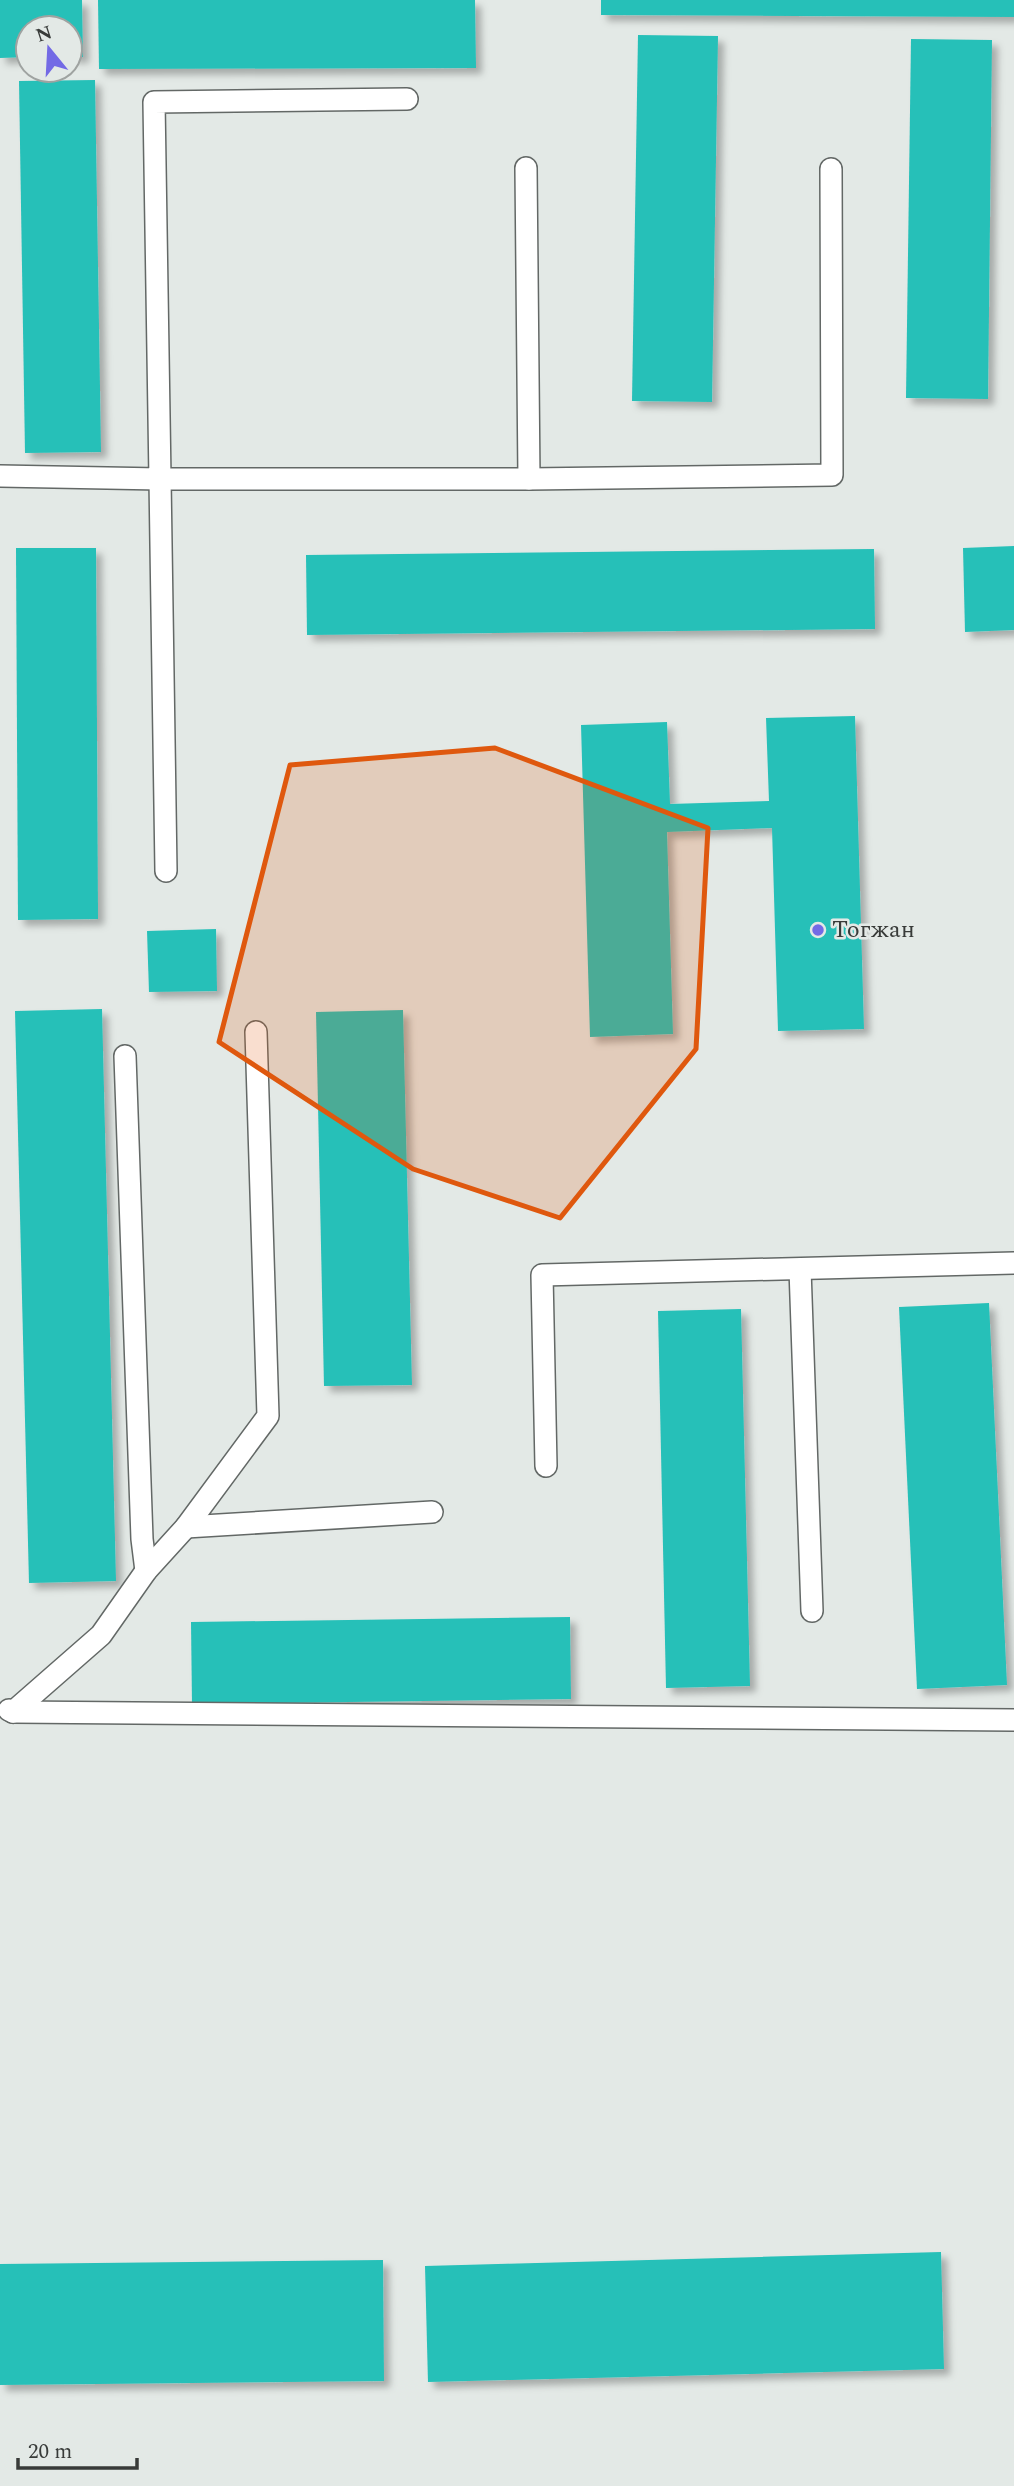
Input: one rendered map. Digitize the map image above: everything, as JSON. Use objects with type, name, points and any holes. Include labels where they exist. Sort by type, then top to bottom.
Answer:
[{"type":"lane","points":[[166,871],[154,102],[407,99]]},
{"type":"lane","points":[[526,168],[529,479]]},
{"type":"lane","points":[[0,476],[160,480],[832,475],[831,169]]},
{"type":"lane","points":[[7,1710],[101,1635],[146,1571],[186,1527],[268,1416],[256,1032]]},
{"type":"lane","points":[[125,1056],[142,1539],[146,1571]]},
{"type":"lane","points":[[546,1466],[542,1275],[1014,1263]]},
{"type":"lane","points":[[800,1269],[812,1611]]},
{"type":"lane","points":[[186,1527],[432,1512]]},
{"type":"lane","points":[[7,1710],[1014,1720]]},
{"type":"highlighted area","points":[[495,748],[708,828],[696,1049],[560,1218],[413,1169],[219,1042],[290,765]]},
{"type":"building","points":[[0,0],[82,0],[82,14],[14,14],[14,58],[0,58]]},
{"type":"building","points":[[98,0],[475,0],[476,68],[99,69]]},
{"type":"building","points":[[601,0],[1014,0],[1014,17],[601,15]]},
{"type":"building","points":[[638,35],[718,36],[712,402],[632,401]]},
{"type":"building","points":[[911,39],[992,40],[988,399],[906,398]]},
{"type":"building","points":[[84,80],[95,80],[101,452],[25,453],[19,84],[84,84]]},
{"type":"building","points":[[1014,546],[1014,630],[965,632],[963,548]]},
{"type":"building","points":[[16,548],[96,548],[98,919],[18,920]]},
{"type":"building","points":[[874,549],[875,629],[307,635],[306,555]]},
{"type":"building","name":"Тогжан","points":[[855,716],[864,1029],[778,1031],[772,828],[667,832],[673,1034],[590,1037],[581,725],[667,722],[670,804],[769,801],[766,718]]},
{"type":"building","points":[[216,929],[217,991],[149,992],[147,931]]},
{"type":"building","points":[[102,1009],[116,1581],[29,1583],[15,1011]]},
{"type":"building","points":[[403,1010],[412,1385],[324,1386],[316,1012]]},
{"type":"building","points":[[989,1303],[1007,1685],[917,1689],[899,1307]]},
{"type":"building","points":[[741,1309],[750,1686],[666,1688],[658,1311]]},
{"type":"building","points":[[570,1617],[571,1699],[192,1704],[191,1622]]},
{"type":"building","points":[[941,2252],[944,2369],[428,2382],[425,2266]]},
{"type":"building","points":[[383,2260],[384,2381],[0,2385],[0,2264]]},
{"type":"place","name":"Тогжан","points":[[818,930]]}]
